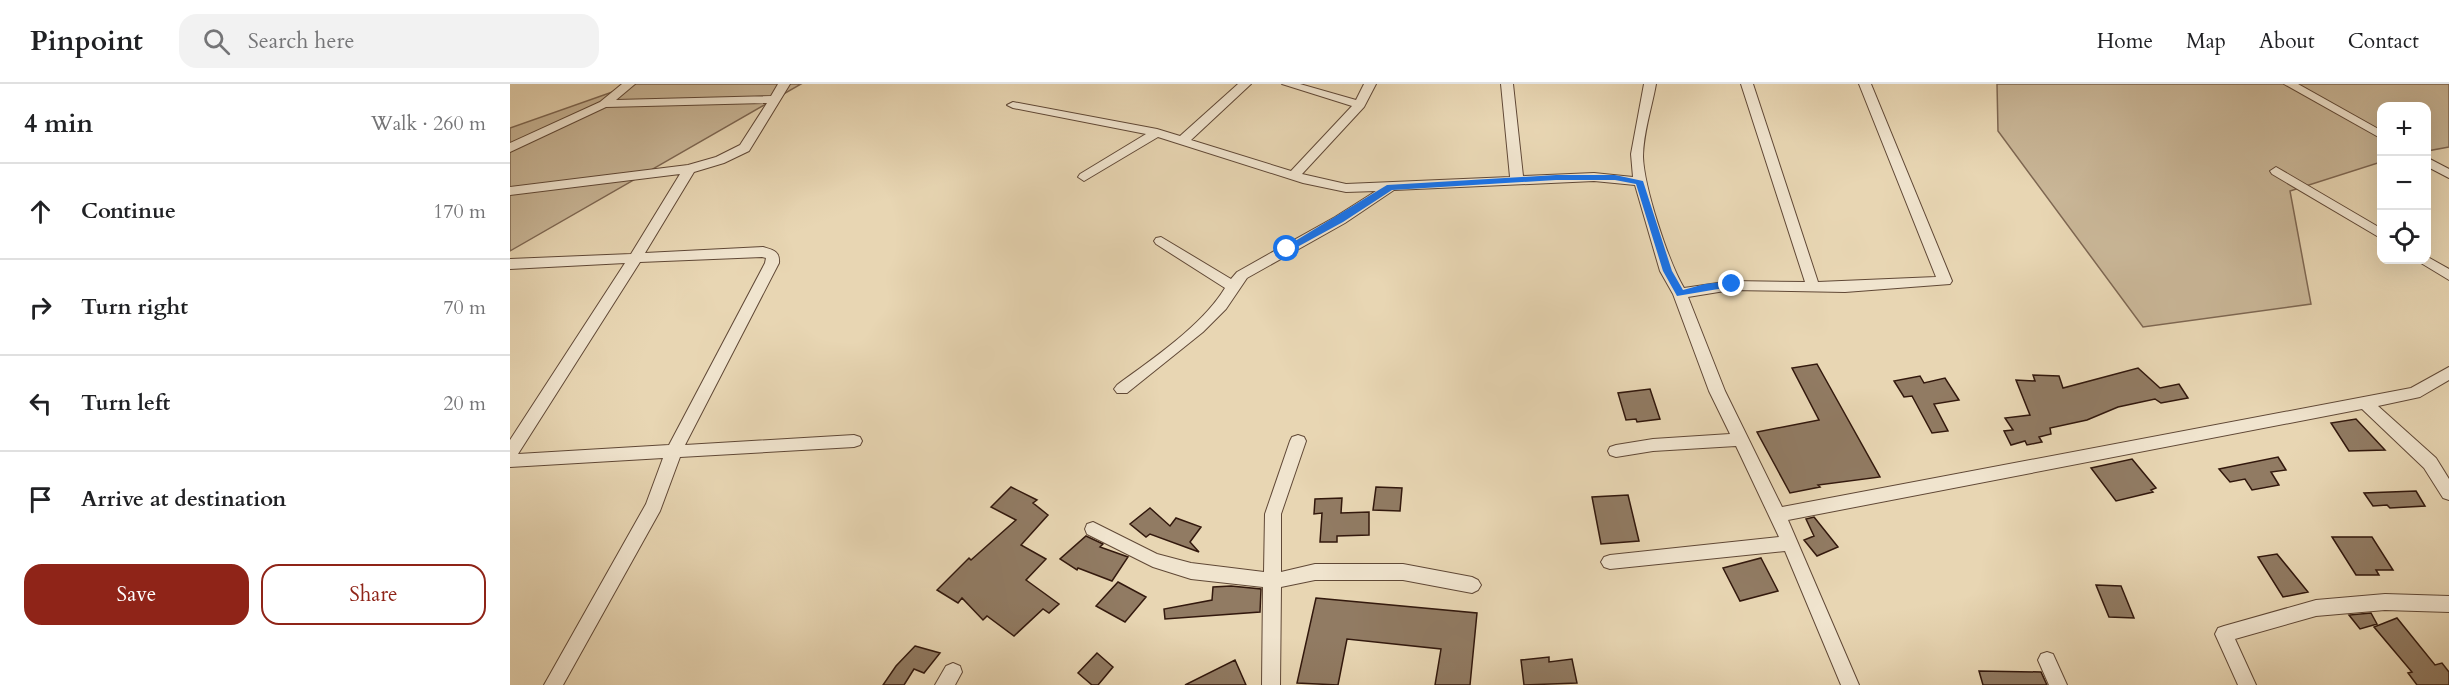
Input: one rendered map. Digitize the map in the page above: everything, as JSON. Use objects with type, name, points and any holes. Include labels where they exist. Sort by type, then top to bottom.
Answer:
[{"type":"street","points":[[510,148],[604,104],[629,84]]},
{"type":"street","points":[[510,191],[689,169],[720,160],[745,148],[784,84]]},
{"type":"street","points":[[1182,141],[1245,84]]},
{"type":"street","points":[[1287,84],[1360,105]]},
{"type":"street","points":[[1293,176],[1360,105],[1370,84]]},
{"type":"street","points":[[1507,84],[1516,180]]},
{"type":"street","points":[[1650,84],[1637,154],[1640,182],[1667,271],[1680,294],[1717,391],[1778,515],[1850,685]]},
{"type":"street","points":[[1747,84],[1813,287]]},
{"type":"street","points":[[1680,294],[1705,287],[1732,284],[1813,287],[1945,281],[1865,84]]},
{"type":"street","points":[[2290,84],[2377,133]]},
{"type":"street","points":[[604,104],[775,99]]},
{"type":"street","points":[[1013,105],[1157,133],[1293,176],[1346,188],[1594,177],[1640,182]]},
{"type":"street","points":[[1084,177],[1157,133]]},
{"type":"street","points":[[2431,163],[2449,174]]},
{"type":"street","points":[[510,453],[635,259],[689,169]]},
{"type":"street","points":[[2276,171],[2377,232]]},
{"type":"street","points":[[1122,389],[1180,345],[1224,302],[1232,286],[1242,275],[1340,220],[1390,187]]},
{"type":"street","points":[[1161,241],[1192,259],[1208,274],[1232,286]]},
{"type":"street","points":[[510,264],[763,252],[774,256],[674,451],[654,506],[553,685]]},
{"type":"street","points":[[2430,264],[2449,275]]},
{"type":"street","points":[[1778,515],[2415,393],[2449,373]]},
{"type":"street","points":[[2365,403],[2430,463],[2449,493]]},
{"type":"street","points":[[1616,451],[1653,445],[1741,439]]},
{"type":"street","points":[[510,461],[854,441]]},
{"type":"street","points":[[1271,685],[1273,514],[1298,441]]},
{"type":"street","points":[[1093,529],[1153,560],[1191,571],[1272,581],[1315,573],[1403,572],[1472,585]]},
{"type":"street","points":[[1610,562],[1789,543]]},
{"type":"street","points":[[2247,685],[2224,634],[2316,608],[2385,602],[2449,604]]},
{"type":"street","points":[[2047,660],[2058,685]]},
{"type":"shaded area","points":[[635,84],[801,84],[510,251],[510,128]]},
{"type":"shaded area","points":[[1997,84],[2449,84],[2449,147],[2431,150],[2431,102],[2377,102],[2377,163],[2290,191],[2311,304],[2143,327],[1998,131]]},
{"type":"building","points":[[1817,364],[1880,477],[1818,485],[1820,487],[1790,493],[1757,432],[1819,420],[1792,368]]},
{"type":"building","points":[[2138,368],[2160,388],[2179,384],[2188,398],[2161,403],[2155,399],[2118,407],[2087,420],[2050,428],[2051,434],[2039,437],[2042,442],[2027,445],[2025,441],[2011,445],[2004,431],[2013,430],[2005,418],[2030,415],[2016,380],[2035,381],[2033,375],[2059,376],[2063,388]]},
{"type":"building","points":[[1920,376],[1924,383],[1945,378],[1959,400],[1934,404],[1948,431],[1932,433],[1912,396],[1904,397],[1894,381]]},
{"type":"building","points":[[1650,389],[1660,419],[1637,422],[1636,419],[1626,420],[1618,393]]},
{"type":"building","points":[[2356,419],[2385,450],[2349,451],[2331,423]]},
{"type":"building","points":[[2278,457],[2286,470],[2271,472],[2279,485],[2252,490],[2245,479],[2230,482],[2219,469]]},
{"type":"building","points":[[2132,459],[2156,488],[2151,490],[2153,492],[2116,501],[2091,468]]},
{"type":"building","points":[[1011,487],[1037,500],[1033,503],[1048,515],[1021,545],[1046,559],[1026,580],[1059,604],[1049,613],[1043,609],[1014,636],[987,616],[983,620],[962,598],[958,603],[937,590],[969,558],[971,560],[1016,520],[991,507]]},
{"type":"building","points":[[1376,487],[1402,488],[1400,511],[1373,510]]},
{"type":"building","points":[[2416,491],[2425,506],[2390,508],[2387,505],[2373,506],[2364,493]]},
{"type":"building","points":[[1628,495],[1639,541],[1601,544],[1592,497]]},
{"type":"building","points":[[1342,498],[1341,513],[1369,512],[1369,535],[1337,536],[1337,542],[1320,542],[1322,513],[1314,514],[1315,499]]},
{"type":"building","points":[[1150,508],[1170,526],[1176,518],[1201,527],[1190,542],[1199,552],[1150,534],[1146,537],[1130,524]]},
{"type":"building","points":[[1814,517],[1838,547],[1817,556],[1804,540],[1814,536],[1806,519]]},
{"type":"building","points":[[1086,536],[1103,544],[1100,547],[1128,557],[1112,581],[1078,568],[1077,570],[1060,559]]},
{"type":"building","points":[[2332,537],[2372,537],[2393,570],[2376,570],[2379,575],[2356,575]]},
{"type":"building","points":[[2277,554],[2308,592],[2283,597],[2258,557]]},
{"type":"building","points":[[1761,558],[1778,591],[1740,601],[1723,568]]},
{"type":"building","points":[[1118,582],[1146,597],[1125,622],[1096,606]]},
{"type":"building","points":[[2096,585],[2121,586],[2134,618],[2109,617]]},
{"type":"building","points":[[1213,587],[1261,589],[1260,612],[1165,619],[1164,609],[1212,600]]},
{"type":"building","points":[[1316,598],[1477,613],[1470,685],[1435,685],[1441,649],[1347,639],[1338,685],[1297,683]]},
{"type":"building","points":[[2371,613],[2377,624],[2360,629],[2349,615]]},
{"type":"building","points":[[2397,618],[2435,665],[2442,663],[2449,672],[2449,685],[2417,685],[2408,673],[2412,672],[2374,627]]},
{"type":"building","points":[[915,646],[940,653],[924,673],[914,669],[904,685],[883,685],[896,666]]},
{"type":"building","points":[[1097,653],[1113,667],[1098,685],[1092,685],[1078,673]]},
{"type":"building","points":[[1549,657],[1549,662],[1572,659],[1577,683],[1524,685],[1521,660]]},
{"type":"building","points":[[1235,660],[1246,685],[1185,685]]},
{"type":"building","points":[[1979,671],[2041,672],[2047,685],[1983,685]]},
{"type":"route","points":[[1287,249],[1340,220],[1390,187],[1556,178],[1615,178],[1640,182],[1667,271],[1680,294],[1705,287],[1732,284]]}]
